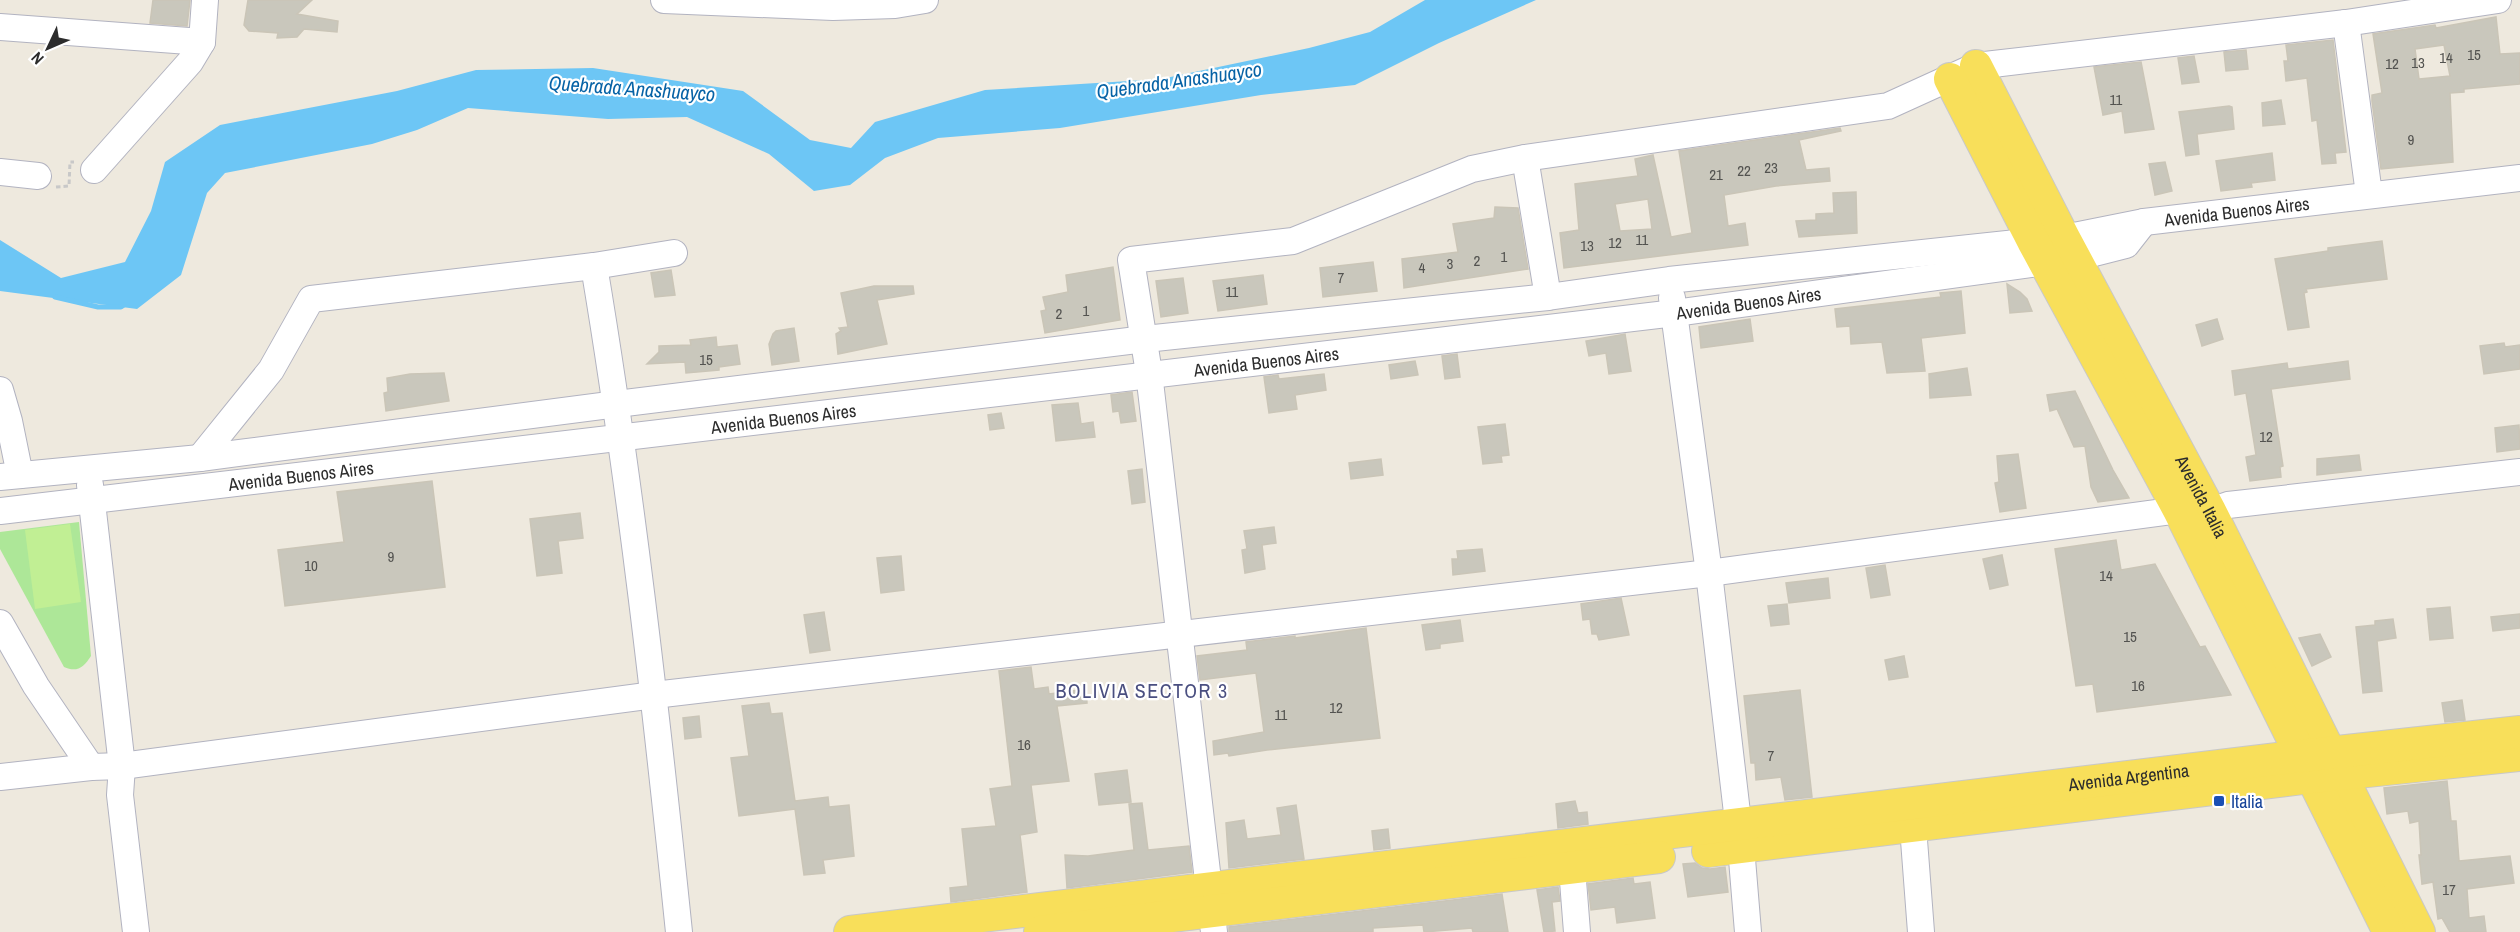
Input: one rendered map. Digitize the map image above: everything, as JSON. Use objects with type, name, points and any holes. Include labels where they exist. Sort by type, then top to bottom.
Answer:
[{"type":"main road","name":"Avenida Italia","points":[[1963,73],[2054,249],[2179,510],[2321,765],[2419,932]]},
{"type":"main road","name":"Avenida Italia","points":[[2054,249],[2210,511],[2321,765],[2389,932]]},
{"type":"main road","name":"Avenida Argentina","points":[[1740,836],[1913,827],[2321,765],[2520,732]]},
{"type":"main road","name":"Avenida Argentina","points":[[1740,836],[2321,765],[2520,755]]},
{"type":"main road","points":[[1040,932],[1572,868],[1740,836]]},
{"type":"main road","points":[[849,932],[1211,911],[1740,836]]},
{"type":"street","points":[[86,166],[190,62],[202,42],[205,0]]},
{"type":"street","points":[[664,0],[833,7],[895,5],[925,0]]},
{"type":"street","points":[[1211,911],[1145,339],[1131,260],[1293,241],[1472,169],[1525,158],[1888,106],[1963,73],[2346,23],[2498,0]]},
{"type":"street","points":[[2346,23],[2369,194]]},
{"type":"street","points":[[0,27],[202,42]]},
{"type":"street","points":[[1525,158],[1548,297]]},
{"type":"street","points":[[0,172],[46,176]]},
{"type":"street","name":"Avenida Buenos Aires","points":[[10,476],[200,458],[1145,339],[1548,297],[1669,280],[2126,245],[2144,222],[2520,178]]},
{"type":"street","name":"Avenida Buenos Aires","points":[[0,511],[1675,313],[2054,249]]},
{"type":"street","points":[[200,458],[271,370],[311,299],[594,266],[674,253]]},
{"type":"street","points":[[594,266],[617,404],[654,695],[679,932]]},
{"type":"street","points":[[1669,280],[1709,573],[1740,836],[1748,932]]},
{"type":"street","points":[[0,390],[9,421],[10,476]]},
{"type":"street","points":[[88,468],[122,766],[120,795],[136,932]]},
{"type":"street","points":[[2210,511],[2228,505],[2520,472]]},
{"type":"street","points":[[0,777],[91,766],[122,766],[654,695],[1180,636],[1709,573],[2179,510]]},
{"type":"street","points":[[0,623],[36,687],[91,766]]},
{"type":"street","points":[[1913,827],[1921,932]]},
{"type":"street","points":[[1572,868],[1577,932]]},
{"type":"path","points":[[46,176],[54,187],[69,186],[70,162],[86,166]]},
{"type":"green space","points":[[79,522],[91,656],[83,666],[73,669],[64,667],[0,549],[0,532]]},
{"type":"green space","points":[[70,524],[81,602],[35,609],[25,530]]},
{"type":"water","points":[[1425,0],[1536,0],[1439,43],[1355,85],[1261,95],[1060,128],[938,138],[885,158],[850,185],[814,191],[769,154],[687,117],[608,119],[468,108],[417,130],[372,144],[225,173],[207,193],[181,275],[137,309],[0,291],[0,240],[61,278],[125,262],[151,211],[165,162],[220,125],[397,91],[476,70],[593,68],[743,91],[810,140],[851,148],[875,122],[985,90],[1161,79],[1309,48],[1370,32]]},
{"type":"building","points":[[153,0],[190,0],[187,26],[150,23]]},
{"type":"building","points":[[248,0],[312,0],[297,14],[338,21],[337,32],[304,29],[297,37],[277,38],[278,33],[249,31],[244,25]]},
{"type":"building","points":[[2496,17],[2500,54],[2520,53],[2520,84],[2464,89],[2464,92],[2450,93],[2453,162],[2381,169],[2372,95],[2382,93],[2373,34],[2435,25],[2436,28]],"holes":[[[2444,45],[2450,76],[2419,79],[2415,49]]]},
{"type":"building","points":[[2333,40],[2346,152],[2335,153],[2336,163],[2322,164],[2317,120],[2312,121],[2307,78],[2286,81],[2284,61],[2288,61],[2286,45]]},
{"type":"building","points":[[2246,50],[2248,69],[2226,71],[2224,52]]},
{"type":"building","points":[[2194,56],[2199,82],[2182,84],[2178,58]]},
{"type":"building","points":[[2141,62],[2154,129],[2125,133],[2122,111],[2103,115],[2094,67]]},
{"type":"building","points":[[2281,100],[2285,124],[2263,126],[2262,103]]},
{"type":"building","points":[[2232,107],[2234,129],[2197,134],[2199,154],[2186,156],[2179,112]]},
{"type":"building","points":[[1840,128],[1841,131],[1799,140],[1806,170],[1829,168],[1830,181],[1776,186],[1724,195],[1728,226],[1745,223],[1748,245],[1564,268],[1560,233],[1579,230],[1575,184],[1638,176],[1635,159],[1653,155],[1671,237],[1692,233],[1679,151]],"holes":[[[1648,199],[1652,229],[1620,231],[1615,204]]]},
{"type":"building","points":[[2272,153],[2275,180],[2251,183],[2252,187],[2221,191],[2216,161]]},
{"type":"building","points":[[2165,162],[2172,191],[2155,195],[2149,164]]},
{"type":"building","points":[[1856,192],[1857,233],[1799,237],[1796,221],[1816,220],[1816,214],[1834,213],[1833,193]]},
{"type":"building","points":[[1495,207],[1518,208],[1528,269],[1404,288],[1402,259],[1458,252],[1453,224],[1494,218]]},
{"type":"building","points":[[2382,241],[2387,279],[2306,289],[2307,292],[2304,293],[2309,327],[2288,330],[2275,259],[2328,251],[2328,248]]},
{"type":"building","points":[[1373,262],[1377,291],[1323,297],[1320,268]]},
{"type":"building","points":[[1113,267],[1120,320],[1045,333],[1041,311],[1046,310],[1043,297],[1068,292],[1066,275]]},
{"type":"building","points":[[671,270],[675,295],[655,297],[651,273]]},
{"type":"building","points":[[1263,275],[1267,304],[1218,311],[1213,281]]},
{"type":"building","points":[[1183,278],[1188,313],[1161,317],[1156,281]]},
{"type":"building","points":[[2007,284],[2027,299],[2032,311],[2010,313]]},
{"type":"building","points":[[874,286],[913,286],[914,294],[877,300],[887,344],[838,354],[836,334],[841,331],[839,328],[848,327],[841,293]]},
{"type":"building","points":[[1961,291],[1965,333],[1921,338],[1925,371],[1887,373],[1882,342],[1851,344],[1850,326],[1837,327],[1835,309],[1941,297],[1940,293]]},
{"type":"building","points":[[1750,319],[1753,341],[1701,348],[1699,327]]},
{"type":"building","points":[[2217,319],[2223,339],[2202,346],[2196,325]]},
{"type":"building","points":[[794,328],[799,361],[772,365],[769,344],[773,334],[776,331]]},
{"type":"building","points":[[1625,334],[1631,371],[1609,374],[1606,353],[1589,356],[1586,341]]},
{"type":"building","points":[[716,337],[717,347],[737,345],[740,364],[719,367],[719,370],[686,373],[685,362],[647,364],[659,352],[659,346],[691,345],[690,340]]},
{"type":"building","points":[[2504,343],[2505,347],[2520,345],[2520,369],[2484,374],[2480,346]]},
{"type":"building","points":[[1457,354],[1460,377],[1445,379],[1442,356]]},
{"type":"building","points":[[1415,361],[1418,375],[1391,379],[1389,365]]},
{"type":"building","points":[[2348,361],[2350,379],[2271,389],[2283,466],[2280,467],[2281,477],[2250,481],[2246,457],[2256,455],[2246,393],[2235,395],[2232,371],[2287,363],[2288,369]]},
{"type":"building","points":[[1967,368],[1971,395],[1930,398],[1929,374]]},
{"type":"building","points":[[444,373],[449,401],[386,411],[384,393],[388,392],[387,378],[410,374]]},
{"type":"building","points":[[1324,374],[1326,390],[1295,395],[1297,409],[1269,413],[1264,377],[1278,375],[1279,379]]},
{"type":"building","points":[[2075,391],[2129,498],[2098,502],[2091,487],[2085,446],[2074,447],[2057,409],[2050,411],[2047,395]]},
{"type":"building","points":[[1132,392],[1136,421],[1121,423],[1119,411],[1113,412],[1111,395]]},
{"type":"building","points":[[1078,403],[1081,424],[1093,422],[1095,437],[1056,441],[1052,405]]},
{"type":"building","points":[[1001,413],[1004,428],[990,430],[988,415]]},
{"type":"building","points":[[1505,424],[1509,455],[1501,456],[1502,462],[1483,464],[1478,427]]},
{"type":"building","points":[[2519,425],[2520,449],[2497,452],[2495,428]]},
{"type":"building","points":[[2018,454],[2026,508],[2000,512],[1995,483],[1999,482],[1997,456]]},
{"type":"building","points":[[2359,455],[2361,470],[2317,475],[2317,459]]},
{"type":"building","points":[[1381,459],[1383,475],[1351,479],[1349,463]]},
{"type":"building","points":[[1142,469],[1145,502],[1132,504],[1128,471]]},
{"type":"building","points":[[432,481],[445,587],[285,606],[278,550],[344,542],[337,492]]},
{"type":"building","points":[[580,513],[583,538],[558,541],[562,573],[537,576],[530,519]]},
{"type":"building","points":[[1274,527],[1276,543],[1262,545],[1265,569],[1245,573],[1242,550],[1247,549],[1244,531]]},
{"type":"building","points":[[2116,540],[2121,570],[2155,564],[2200,647],[2205,646],[2231,695],[2097,712],[2093,684],[2076,686],[2055,549]]},
{"type":"building","points":[[1482,549],[1485,571],[1453,575],[1452,559],[1458,559],[1457,551]]},
{"type":"building","points":[[2002,555],[2008,585],[1990,589],[1983,559]]},
{"type":"building","points":[[901,556],[904,590],[881,593],[877,558]]},
{"type":"building","points":[[1885,565],[1890,595],[1871,598],[1866,568]]},
{"type":"building","points":[[1828,578],[1830,598],[1789,603],[1786,583]]},
{"type":"building","points":[[1621,598],[1629,635],[1599,640],[1597,634],[1592,634],[1590,619],[1583,620],[1581,604]]},
{"type":"building","points":[[1787,604],[1789,624],[1771,626],[1768,606]]},
{"type":"building","points":[[2450,607],[2453,638],[2430,640],[2427,609]]},
{"type":"building","points":[[824,612],[830,650],[810,653],[804,615]]},
{"type":"building","points":[[2520,614],[2520,628],[2493,631],[2491,617]]},
{"type":"building","points":[[2393,619],[2396,638],[2377,641],[2382,691],[2363,693],[2356,627],[2375,625],[2375,621]]},
{"type":"building","points":[[1460,620],[1463,641],[1440,644],[1440,648],[1426,650],[1422,625]]},
{"type":"building","points":[[1366,628],[1380,738],[1229,756],[1228,753],[1214,755],[1213,741],[1264,732],[1256,673],[1200,680],[1197,656],[1247,650],[1246,642]]},
{"type":"building","points":[[2320,634],[2331,657],[2312,666],[2299,638]]},
{"type":"building","points":[[1904,656],[1908,677],[1889,680],[1885,660]]},
{"type":"building","points":[[1031,667],[1034,689],[1048,687],[1049,694],[1086,689],[1087,703],[1057,706],[1069,781],[1031,785],[1037,832],[1020,835],[1027,892],[951,902],[950,888],[968,886],[962,829],[996,826],[990,789],[1012,786],[999,671]]},
{"type":"building","points":[[1800,690],[1812,797],[1785,800],[1781,777],[1756,780],[1755,763],[1751,763],[1744,696]]},
{"type":"building","points":[[2462,700],[2465,720],[2445,722],[2442,703]]},
{"type":"building","points":[[769,703],[771,714],[782,713],[795,801],[828,797],[829,807],[849,805],[854,856],[823,860],[825,873],[804,875],[795,809],[739,816],[731,758],[749,756],[742,706]]},
{"type":"building","points":[[699,716],[701,737],[685,739],[683,718]]},
{"type":"building","points":[[1127,770],[1131,802],[1099,805],[1095,774]]},
{"type":"building","points":[[2447,781],[2451,821],[2456,821],[2459,861],[2510,856],[2514,883],[2467,889],[2469,918],[2484,916],[2486,932],[2450,932],[2442,918],[2438,919],[2433,882],[2422,884],[2419,821],[2410,823],[2408,811],[2387,814],[2384,788]]},
{"type":"building","points":[[1575,801],[1578,813],[1587,812],[1588,824],[1558,828],[1556,804]]},
{"type":"building","points":[[1142,803],[1148,850],[1189,846],[1192,872],[1067,888],[1065,855],[1088,856],[1134,850],[1129,804]]},
{"type":"building","points":[[1296,805],[1304,859],[1229,868],[1226,823],[1244,820],[1247,839],[1281,835],[1277,808]]},
{"type":"building","points":[[1388,829],[1390,848],[1374,850],[1372,831]]},
{"type":"building","points":[[1695,863],[1702,868],[1725,867],[1728,892],[1688,897],[1683,864]]},
{"type":"building","points":[[1633,878],[1634,884],[1650,882],[1655,918],[1617,923],[1615,907],[1591,910],[1588,884]]},
{"type":"building","points":[[1558,887],[1560,901],[1552,902],[1555,931],[1544,932],[1537,890]]},
{"type":"building","points":[[1502,894],[1508,932],[1473,932],[1472,928],[1424,932],[1423,925],[1373,928],[1373,932],[1229,932],[1229,927]]},
{"type":"waterway","name":"Quebrada Anashuayco","points":[[55,297],[98,307],[124,305]]},
{"type":"place","name":"Italia","points":[[2219,801]]},
{"type":"district","name":"BOLIVIA SECTOR 3","points":[[1142,690]]}]
